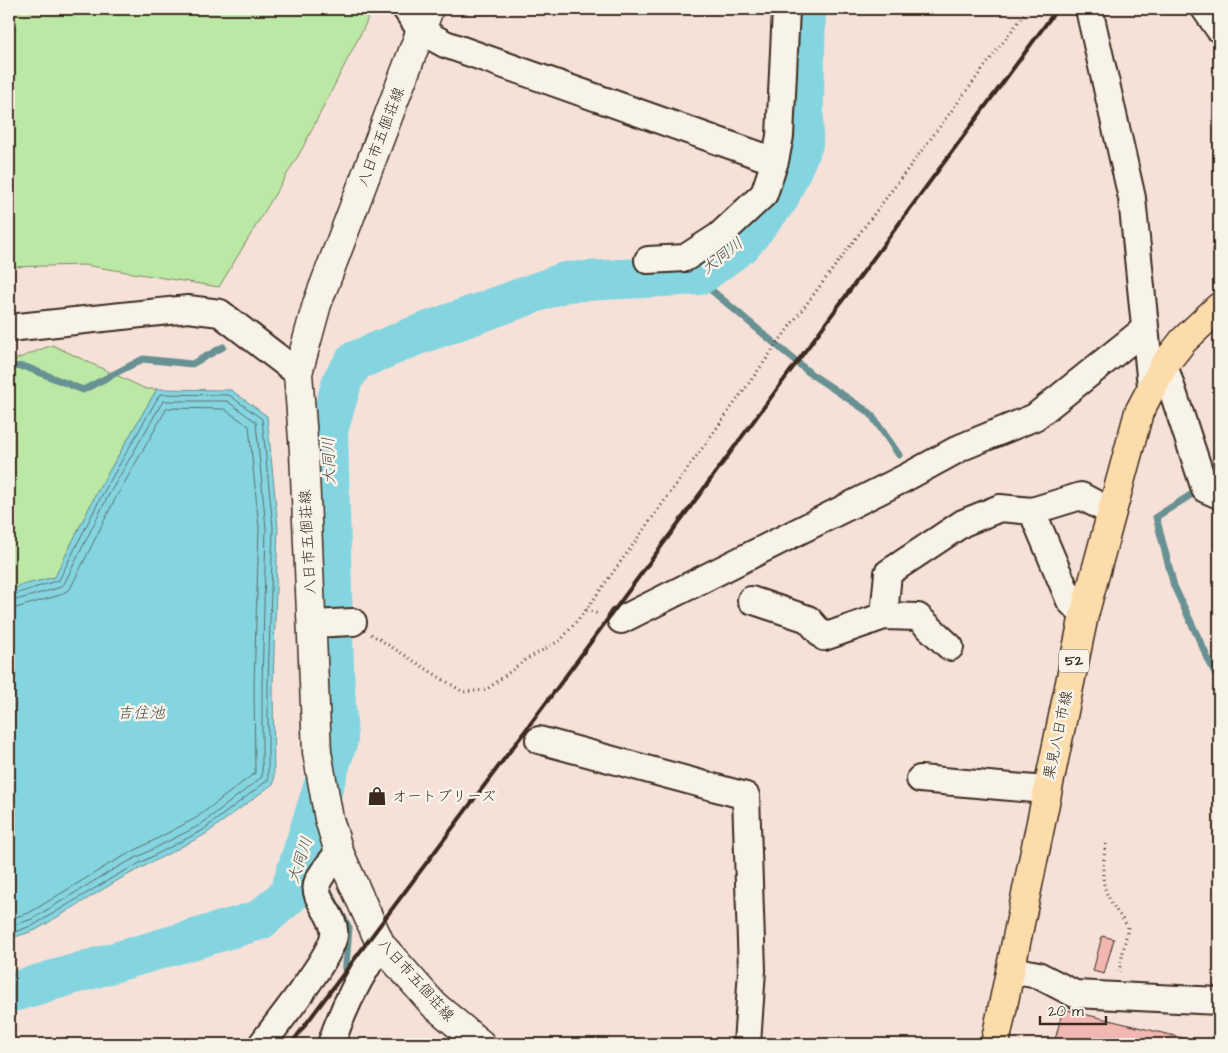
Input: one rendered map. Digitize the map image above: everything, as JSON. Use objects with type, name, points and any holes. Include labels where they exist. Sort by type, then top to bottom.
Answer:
[{"type":"main road","name":"八日市五個荘線","points":[[419,16],[317,304],[298,373],[317,752],[329,819],[339,852],[380,944],[434,1005],[480,1044]]},
{"type":"main road","name":"栗見八日市線","points":[[995,1044],[1046,790],[1084,615],[1139,412],[1157,376],[1183,341],[1219,308]]},
{"type":"street","points":[[648,260],[685,258],[719,236],[764,194],[776,161],[780,136],[786,9]]},
{"type":"street","points":[[1087,9],[1132,198],[1144,329],[1157,376],[1206,489],[1219,495]]},
{"type":"street","points":[[1204,9],[1219,30]]},
{"type":"street","points":[[419,16],[444,44],[776,161]]},
{"type":"street","points":[[9,328],[188,309],[220,313],[298,373]]},
{"type":"street","points":[[621,620],[905,478],[962,446],[1035,417],[1144,329]]},
{"type":"street","points":[[884,616],[888,574],[962,523],[1000,508],[1032,511],[1081,496],[1111,512]]},
{"type":"street","points":[[1032,511],[1070,601],[1084,615]]},
{"type":"street","points":[[751,600],[808,619],[824,637],[884,616],[918,618],[950,647]]},
{"type":"street","points":[[312,624],[353,622]]},
{"type":"street","points":[[539,740],[746,796],[752,970],[747,1044]]},
{"type":"street","points":[[920,779],[1046,790]]},
{"type":"street","points":[[262,1044],[327,954],[334,934],[329,915],[316,890],[318,881],[339,852]]},
{"type":"street","points":[[331,1044],[345,1006],[361,973],[380,944]]},
{"type":"street","points":[[1011,970],[1038,975],[1075,994],[1219,1001]]},
{"type":"path","points":[[353,622],[464,692],[486,690],[526,660],[561,640],[586,610],[790,326],[1028,9]]},
{"type":"path","points":[[1106,844],[1101,873],[1105,890],[1108,898],[1128,927],[1114,997]]},
{"type":"green space","points":[[9,9],[370,9],[366,23],[301,151],[219,287],[84,265],[9,267]]},
{"type":"green space","points":[[52,345],[146,389],[157,389],[97,492],[55,577],[19,586],[9,592],[9,362]]},
{"type":"water","name":"吉住池","points":[[157,389],[231,390],[267,416],[278,527],[273,684],[274,783],[206,834],[120,879],[36,930],[9,939],[9,592],[19,586],[55,577],[97,492]]},
{"type":"building","points":[[1102,936],[1114,939],[1104,974],[1093,971]]},
{"type":"building","points":[[1063,1009],[1208,1044],[1054,1044]]},
{"type":"waterway","name":"大同川","points":[[9,993],[260,920],[289,895],[338,740],[334,670],[328,430],[343,379],[355,361],[415,336],[565,282],[700,275],[742,244],[779,198],[803,144],[806,9]]},
{"type":"waterway","points":[[700,275],[710,289],[811,374],[870,413],[899,455]]},
{"type":"waterway","points":[[9,366],[26,367],[83,390],[143,359],[192,364],[223,347]]},
{"type":"waterway","points":[[1197,491],[1156,517],[1174,586],[1219,682]]},
{"type":"waterway","points":[[325,883],[349,928],[344,989]]},
{"type":"railway","points":[[291,1044],[543,707],[1057,9]]},
{"type":"place","name":"オートブリーズ","points":[[377,796]]}]
